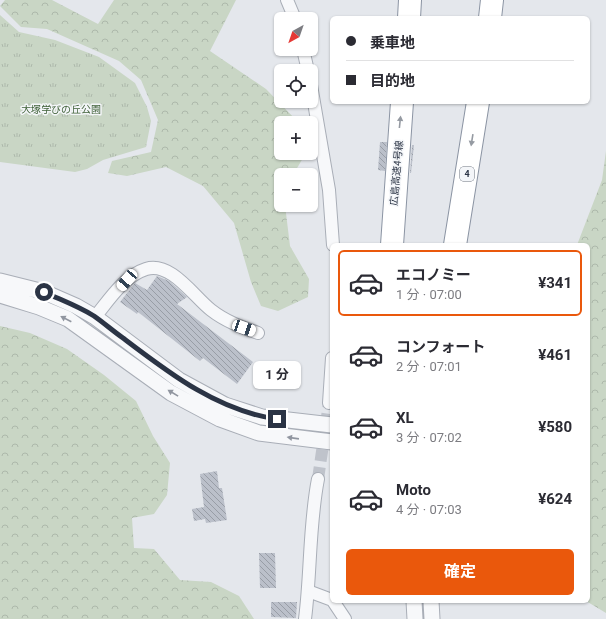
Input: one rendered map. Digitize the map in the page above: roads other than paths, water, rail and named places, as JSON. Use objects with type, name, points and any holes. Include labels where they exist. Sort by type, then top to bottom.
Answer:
[{"type":"highway","points":[[409,16],[410,0]]},
{"type":"highway","points":[[490,16],[492,0]]},
{"type":"highway","name":"広島高速4号線","points":[[392,243],[402,104]]},
{"type":"highway","name":"4","points":[[455,243],[478,104]]},
{"type":"street","points":[[287,0],[292,12]]},
{"type":"street","points":[[315,108],[329,190],[333,243]]},
{"type":"street","points":[[95,317],[127,280],[147,268],[164,270],[176,276],[210,309],[226,320],[258,333]]},
{"type":"street","points":[[0,281],[44,292],[76,306],[95,317],[179,380],[226,405],[262,417],[330,425]]},
{"type":"street","points":[[0,295],[39,307],[68,319],[171,392],[220,419],[259,433],[330,442]]},
{"type":"street","points":[[328,403],[330,380]]},
{"type":"street","points":[[305,619],[312,511],[318,479]]},
{"type":"street","points":[[308,591],[330,600]]},
{"type":"street","points":[[334,603],[345,619]]},
{"type":"street","points":[[414,603],[415,619]]},
{"type":"street","points":[[431,603],[432,619]]},
{"type":"tunnel","points":[[318,479],[329,403]]},
{"type":"park label","name":"大塚学びの丘公園","points":[[61,109]]}]
